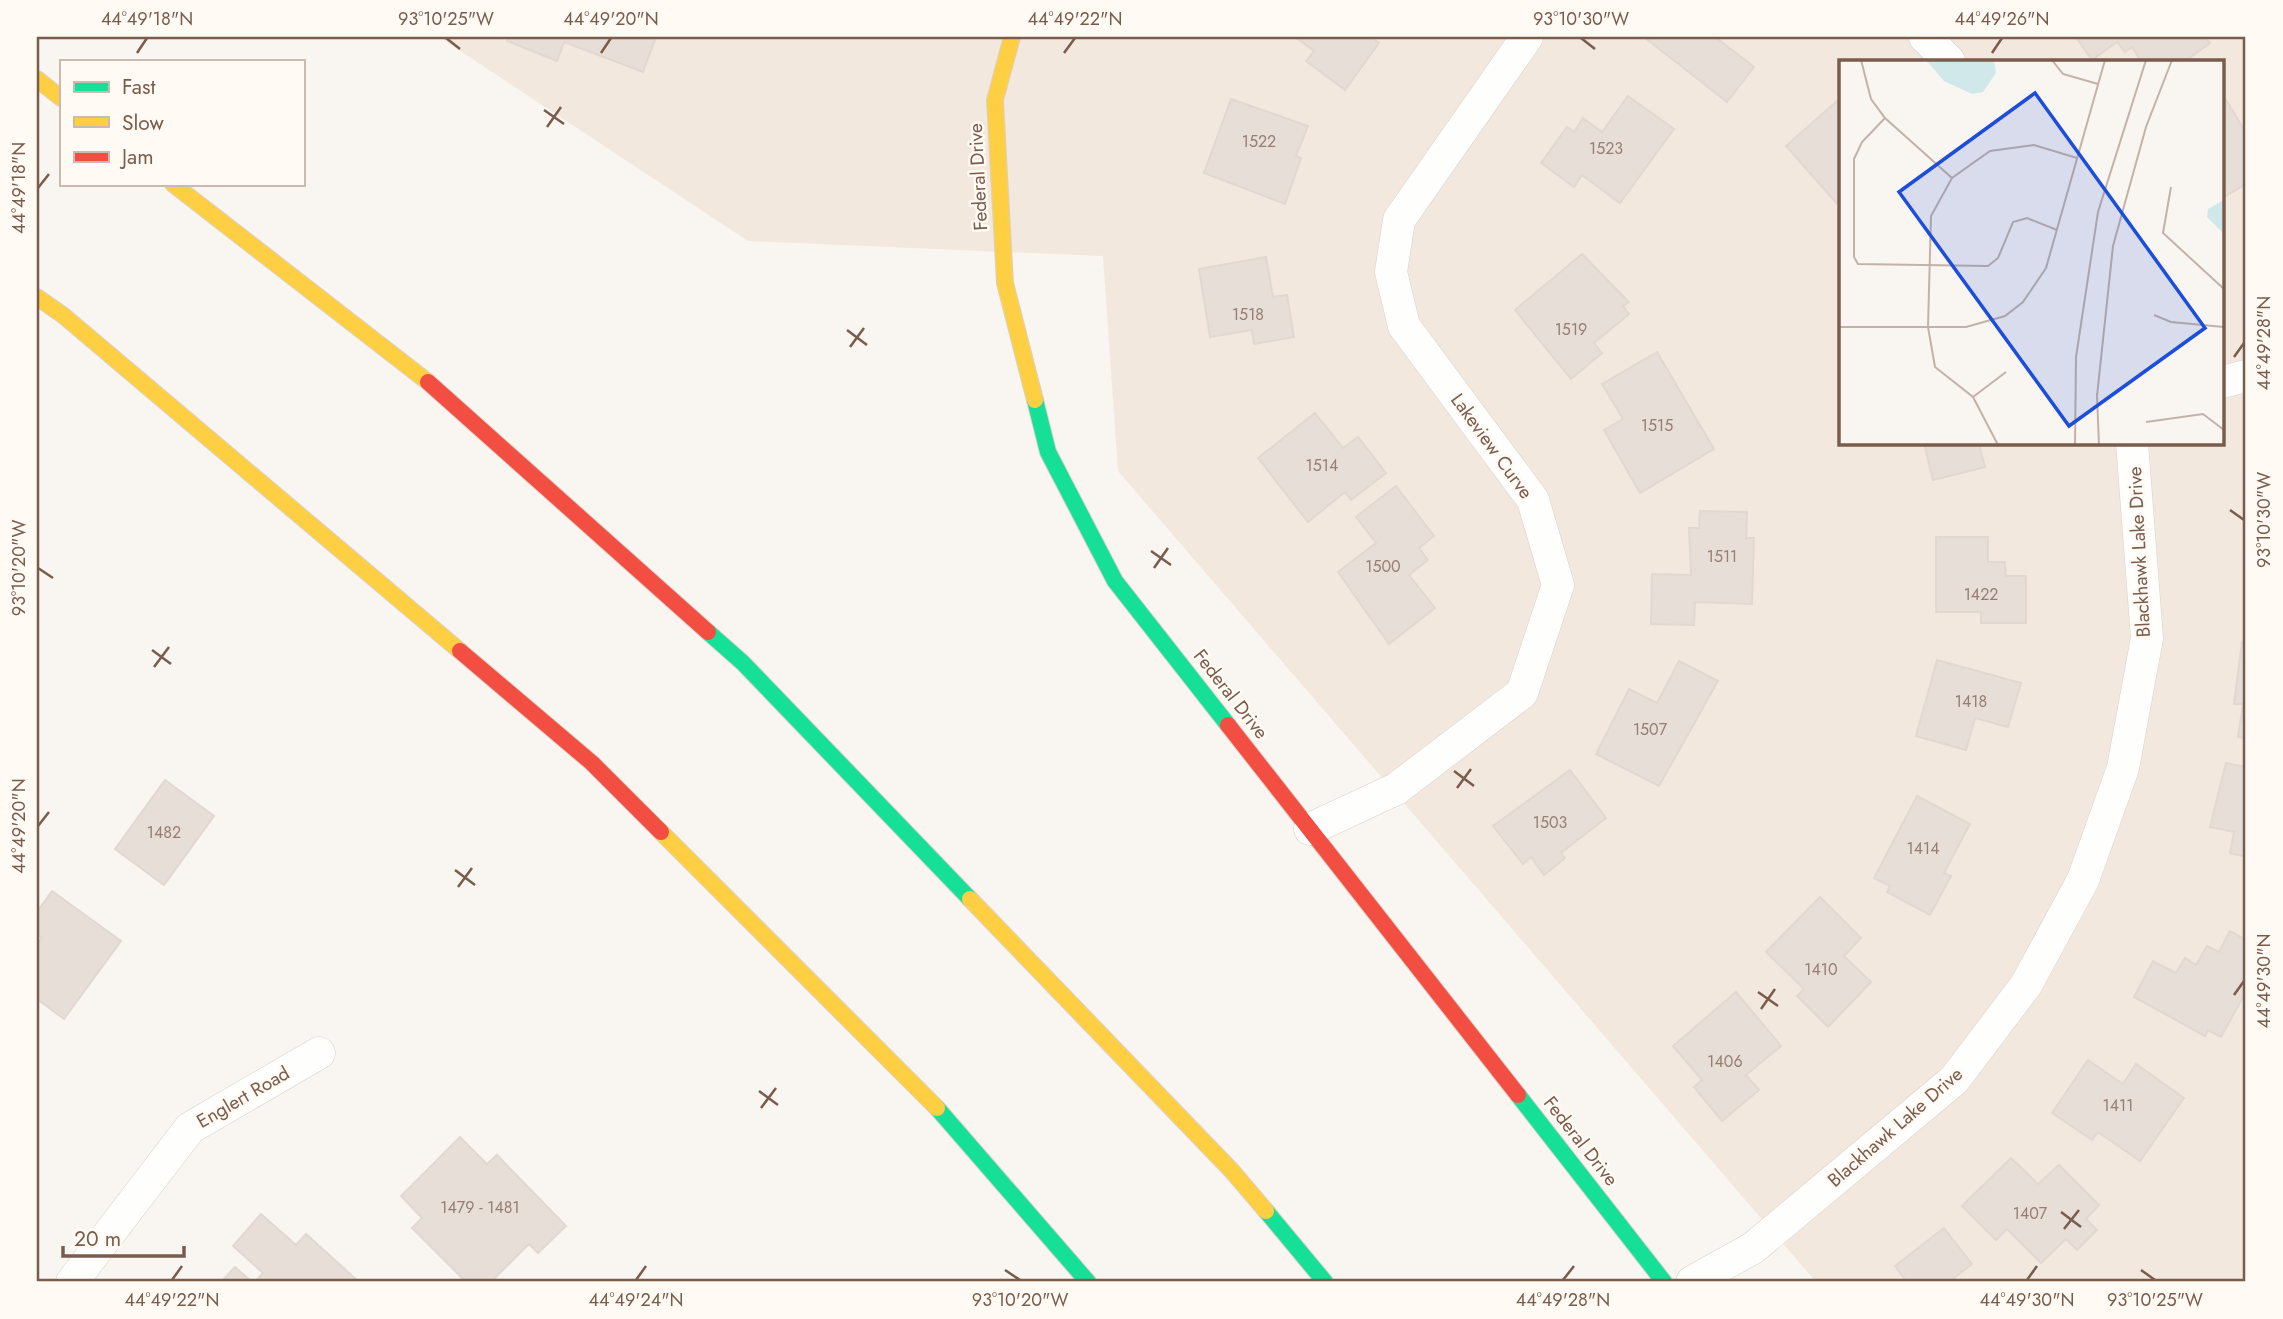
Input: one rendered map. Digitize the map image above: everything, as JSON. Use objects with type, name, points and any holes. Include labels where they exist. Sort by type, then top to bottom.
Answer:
[{"type":"main road","name":"Federal Drive","points":[[1013,37],[995,100],[1005,283],[1048,452],[1115,581],[1664,1282]]},
{"type":"main road","points":[[37,79],[60,97]]},
{"type":"main road","points":[[176,186],[404,361],[743,663],[1232,1171],[1325,1282]]},
{"type":"main road","points":[[37,297],[64,316],[592,763],[941,1112],[1088,1282]]},
{"type":"street","name":"Lakeview Curve","points":[[1310,829],[1396,789],[1522,693],[1558,585],[1533,500],[1404,326],[1391,272],[1399,220],[1527,37]]},
{"type":"street","points":[[1925,37],[1948,60]]},
{"type":"street","points":[[2224,382],[2246,376]]},
{"type":"street","name":"Blackhawk Lake Drive","points":[[1692,1282],[1753,1248],[1954,1080],[2026,985],[2083,880],[2123,768],[2147,638],[2132,444]]},
{"type":"street","name":"Englert Road","points":[[72,1282],[190,1128],[319,1053]]},
{"type":"shaded area","points":[[439,37],[2246,37],[2246,1282],[1816,1282],[1118,471],[1103,256],[748,241]]},
{"type":"building","points":[[508,37],[656,37],[643,72],[564,42],[557,61],[507,41]]},
{"type":"building","points":[[1295,37],[1371,37],[1379,43],[1345,90],[1306,61],[1314,51]]},
{"type":"building","points":[[1644,37],[1721,37],[1718,39],[1754,67],[1727,102]]},
{"type":"building","points":[[2076,37],[2205,37],[2210,43],[2186,60],[2140,60],[2132,47],[2125,52],[2117,42],[2092,60]]},
{"type":"building","points":[[1628,96],[1674,129],[1620,203],[1582,175],[1574,187],[1541,163],[1567,127],[1574,132],[1583,118],[1602,132]]},
{"type":"building","points":[[2224,96],[2246,133],[2246,184],[2224,197]]},
{"type":"building","points":[[1231,99],[1308,126],[1296,156],[1301,158],[1285,204],[1204,173]]},
{"type":"building","points":[[1838,100],[1839,206],[1786,146]]},
{"type":"building","points":[[1582,254],[1629,302],[1623,306],[1629,314],[1594,343],[1602,353],[1571,379],[1515,310]]},
{"type":"building","points":[[1266,257],[1273,297],[1287,295],[1294,337],[1254,344],[1252,330],[1210,337],[1199,269]]},
{"type":"building","points":[[1657,352],[1714,449],[1640,493],[1604,430],[1623,419],[1602,384]]},
{"type":"building","points":[[1315,413],[1343,448],[1358,437],[1386,473],[1351,500],[1345,492],[1308,522],[1258,458]]},
{"type":"building","points":[[1924,444],[1979,444],[1985,467],[1933,480]]},
{"type":"building","points":[[1396,486],[1434,536],[1419,548],[1428,560],[1409,575],[1435,608],[1389,644],[1338,572],[1376,543],[1356,517]]},
{"type":"building","points":[[1700,511],[1747,512],[1746,538],[1754,538],[1752,604],[1695,602],[1694,625],[1651,624],[1652,574],[1691,575],[1689,528],[1699,528]]},
{"type":"building","points":[[1936,537],[1988,537],[1988,562],[2005,562],[2006,576],[2026,576],[2026,623],[1981,623],[1981,612],[1936,612]]},
{"type":"building","points":[[2242,642],[2246,642],[2246,738],[2238,737],[2243,704],[2234,704]]},
{"type":"building","points":[[1937,660],[2021,683],[2008,727],[1975,718],[1966,750],[1916,736]]},
{"type":"building","points":[[1679,661],[1718,681],[1659,786],[1596,754],[1629,689],[1657,703]]},
{"type":"building","points":[[2226,763],[2246,767],[2246,857],[2230,853],[2234,832],[2210,827]]},
{"type":"building","points":[[1570,770],[1606,818],[1561,853],[1565,858],[1544,875],[1531,857],[1523,864],[1493,826]]},
{"type":"building","points":[[165,780],[214,816],[164,885],[115,849]]},
{"type":"building","points":[[1917,796],[1970,824],[1944,873],[1951,876],[1930,915],[1887,892],[1890,886],[1874,878]]},
{"type":"building","points":[[52,891],[121,941],[64,1019],[37,999],[37,944],[42,938],[37,934],[37,912]]},
{"type":"building","points":[[1820,897],[1861,938],[1844,956],[1871,982],[1828,1027],[1797,996],[1804,989],[1766,952]]},
{"type":"building","points":[[2230,931],[2246,940],[2246,992],[2221,1037],[2208,1030],[2205,1036],[2134,997],[2153,961],[2176,973],[2185,958],[2196,965],[2207,946],[2219,952]]},
{"type":"building","points":[[1736,992],[1781,1046],[1746,1075],[1759,1090],[1722,1121],[1694,1087],[1702,1080],[1673,1046]]},
{"type":"building","points":[[2088,1060],[2123,1084],[2136,1064],[2184,1098],[2140,1161],[2098,1132],[2092,1140],[2052,1113]]},
{"type":"building","points":[[460,1137],[487,1164],[497,1155],[566,1226],[538,1253],[529,1244],[491,1282],[466,1282],[412,1228],[422,1218],[401,1196]]},
{"type":"building","points":[[2011,1158],[2038,1184],[2059,1165],[2099,1205],[2086,1219],[2097,1230],[2077,1250],[2066,1239],[2041,1263],[2007,1229],[1996,1240],[1962,1206]]},
{"type":"building","points":[[261,1214],[296,1245],[306,1234],[359,1282],[255,1282],[263,1273],[233,1246]]},
{"type":"building","points":[[1944,1228],[1972,1264],[1954,1278],[1958,1282],[1907,1282],[1895,1266]]},
{"type":"building","points":[[235,1267],[252,1282],[221,1282]]},
{"type":"traffic: fast","points":[[1035,400],[1048,452],[1115,581],[1228,725]]},
{"type":"traffic: fast","points":[[708,632],[743,663],[970,899]]},
{"type":"traffic: fast","points":[[1518,1095],[1664,1282]]},
{"type":"traffic: fast","points":[[937,1108],[1088,1282]]},
{"type":"traffic: fast","points":[[1266,1211],[1325,1282]]},
{"type":"traffic: slow","points":[[1012,37],[995,100],[1005,283],[1035,400]]},
{"type":"traffic: slow","points":[[37,79],[60,97]]},
{"type":"traffic: slow","points":[[176,186],[428,382]]},
{"type":"traffic: slow","points":[[37,297],[64,316],[460,651]]},
{"type":"traffic: slow","points":[[661,832],[937,1108]]},
{"type":"traffic: slow","points":[[970,899],[1232,1171],[1266,1211]]},
{"type":"traffic: jam","points":[[428,382],[708,632]]},
{"type":"traffic: jam","points":[[460,651],[592,763],[661,832]]},
{"type":"traffic: jam","points":[[1228,725],[1518,1095]]}]
